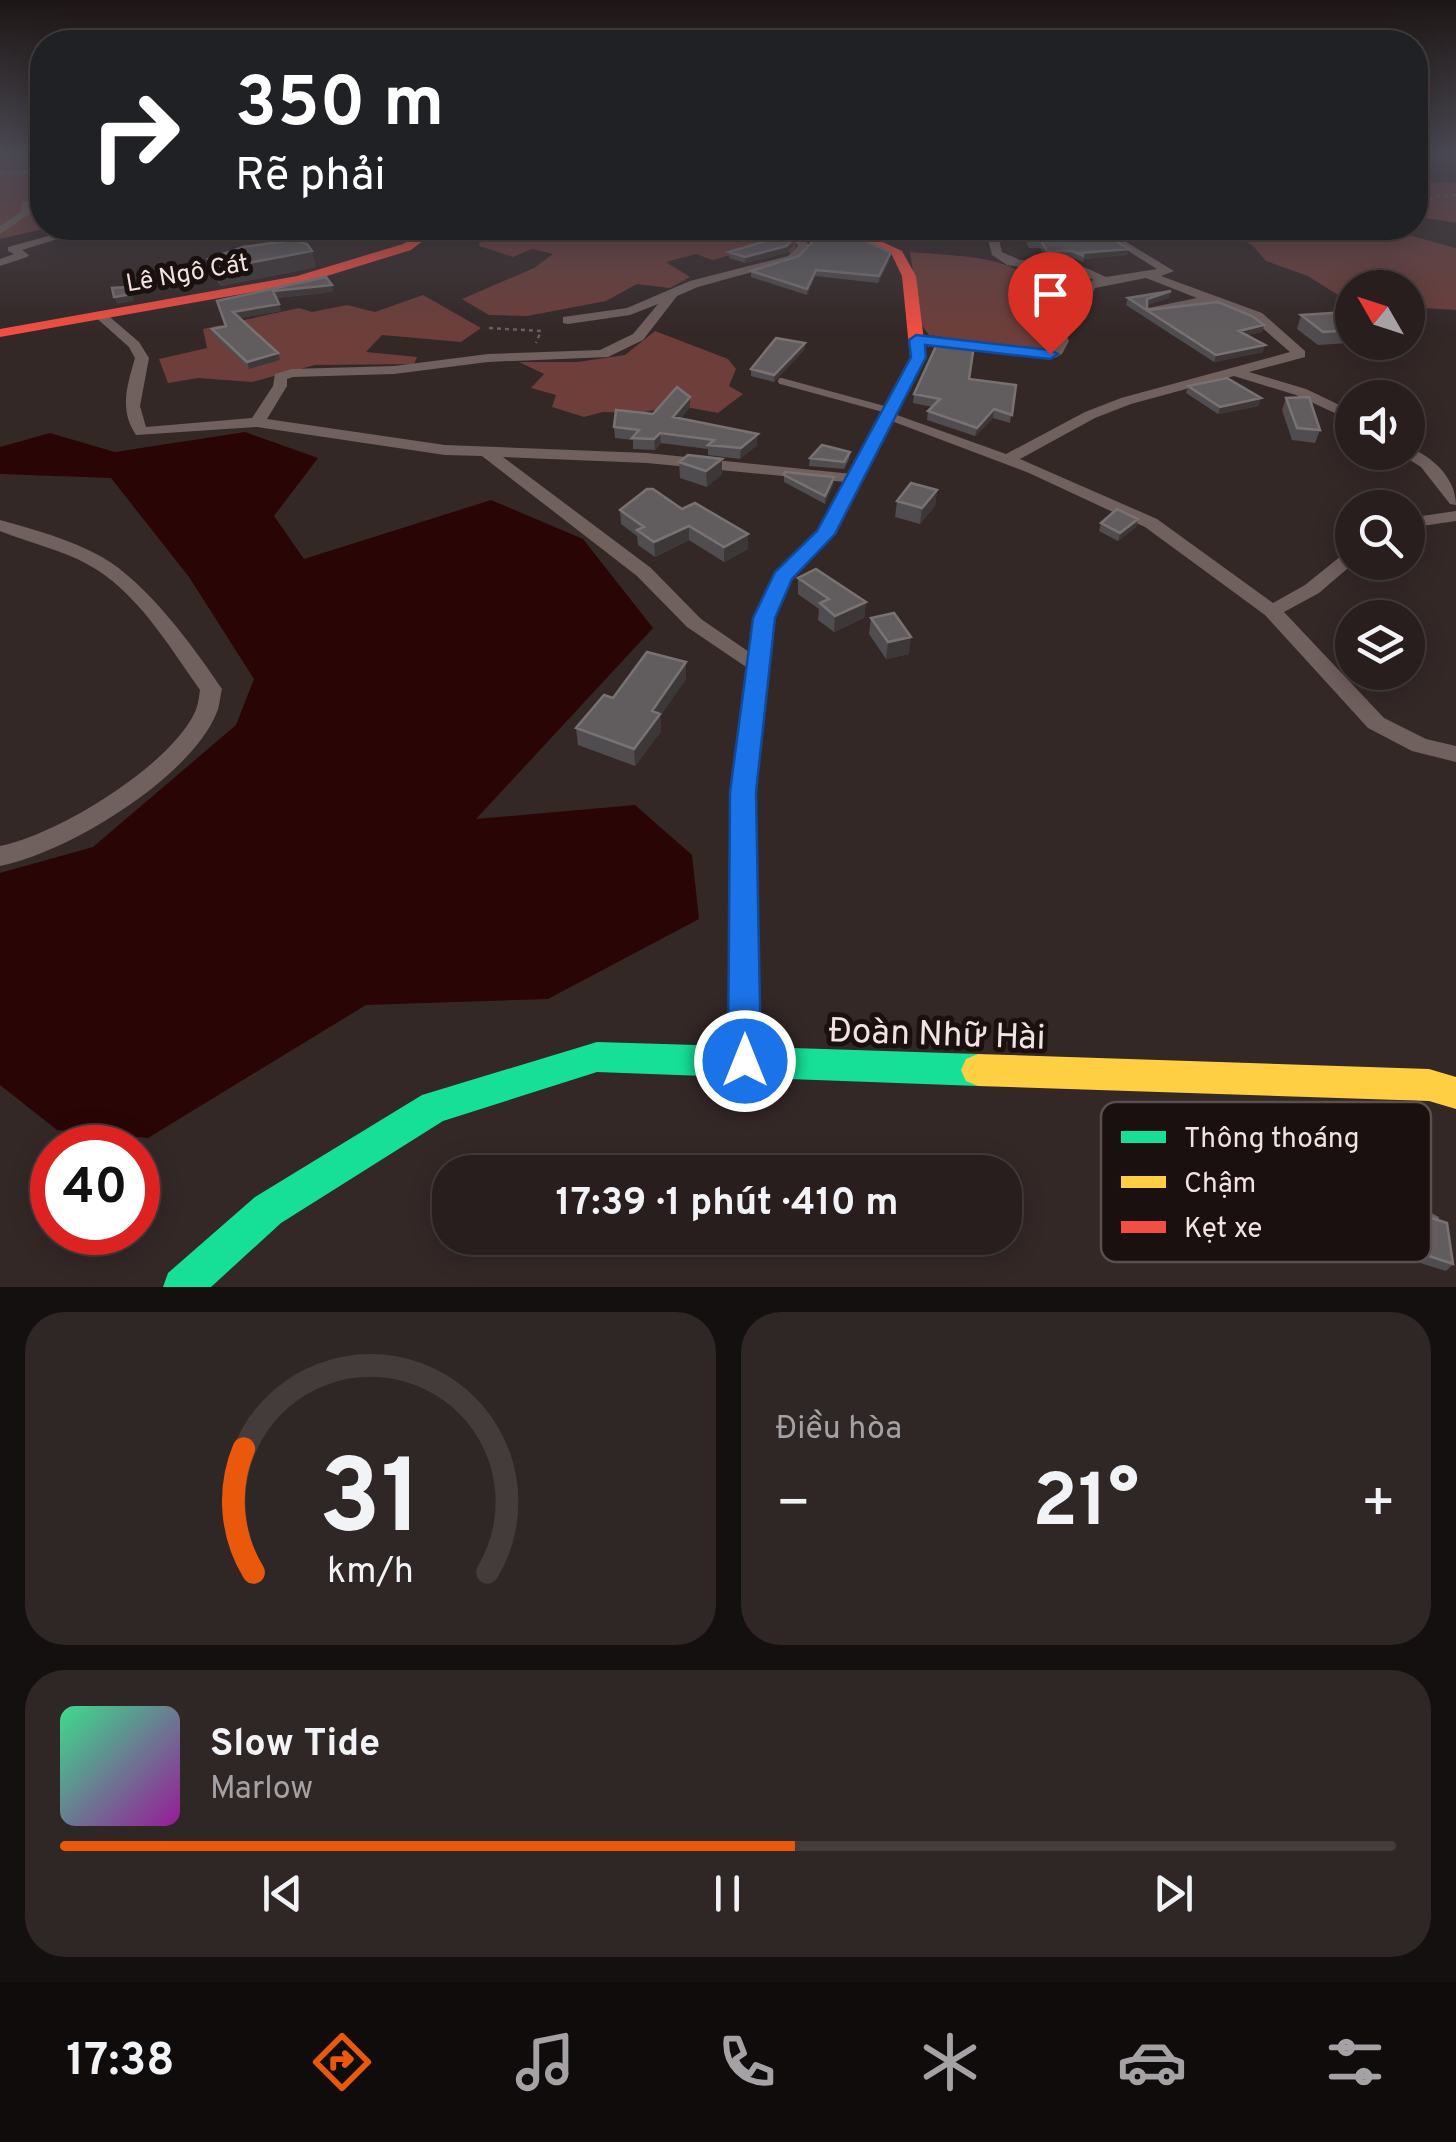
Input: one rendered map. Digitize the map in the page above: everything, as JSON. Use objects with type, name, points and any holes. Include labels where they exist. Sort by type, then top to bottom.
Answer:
[{"type":"street","points":[[0,231],[26,213]]},
{"type":"street","points":[[6,246],[33,240]]},
{"type":"street","name":"Lê Ngô Cát","points":[[0,333],[348,270],[388,255],[411,240]]},
{"type":"street","points":[[568,320],[630,311],[672,294],[792,258],[802,252],[804,246],[799,240]]},
{"type":"street","points":[[745,1061],[743,792],[764,618],[782,576],[825,534],[918,357],[909,276],[896,251],[871,240]]},
{"type":"street","points":[[995,240],[996,253],[1002,259],[1038,265],[1068,263],[1104,281]]},
{"type":"street","points":[[916,340],[1050,354],[1058,351],[1062,341],[1056,328],[1028,302],[1086,296],[1090,286],[1104,281],[1168,271],[1118,240]]},
{"type":"street","points":[[0,263],[22,255],[6,246]]},
{"type":"street","points":[[1007,460],[1090,414],[1238,374],[1300,351],[1257,316],[1151,276]]},
{"type":"street","points":[[257,422],[280,386],[280,377],[292,373],[394,370],[616,350],[652,323],[672,294]]},
{"type":"street","points":[[1152,311],[1215,297]]},
{"type":"street","points":[[99,316],[134,345],[142,358],[132,404],[138,430],[148,433],[257,422],[400,444],[647,458],[856,478]]},
{"type":"street","points":[[1238,374],[1302,392],[1335,408]]},
{"type":"street","points":[[891,414],[1151,524],[1272,610],[1376,723],[1395,735],[1456,754]]},
{"type":"street","points":[[485,451],[644,572],[694,623],[758,668]]},
{"type":"street","points":[[1425,463],[1456,500]]},
{"type":"street","points":[[1425,521],[1456,516]]},
{"type":"street","points":[[0,525],[76,552],[107,568],[159,622],[211,689],[213,699],[206,716],[181,747],[133,787],[48,844],[0,856]]},
{"type":"street","points":[[1272,610],[1312,589],[1335,570]]},
{"type":"street","name":"Đoàn Nhữ Hài","points":[[182,1287],[268,1210],[434,1107],[597,1056],[1429,1086],[1456,1093]]},
{"type":"lane","points":[[781,381],[891,414]]},
{"type":"path","points":[[489,328],[542,332],[529,356]]},
{"type":"path","points":[[1431,1216],[1440,1221]]},
{"type":"shaded area","points":[[0,213],[30,213],[30,232],[0,239]]},
{"type":"shaded area","points":[[1428,213],[1456,213],[1456,223],[1428,218]]},
{"type":"shaded area","points":[[480,240],[794,240],[796,247],[791,253],[770,244],[713,260],[696,254],[666,262],[690,277],[670,288],[637,284],[606,301],[527,316],[489,315],[462,299],[534,268],[553,254],[532,249],[513,257],[479,246]]},
{"type":"shaded area","points":[[1243,240],[1426,240],[1456,248],[1456,310],[1425,308],[1425,270],[1335,270],[1335,293],[1308,276],[1266,261]]},
{"type":"shaded area","points":[[910,252],[987,260],[1022,272],[1051,296],[1021,300],[1022,306],[1049,329],[1053,344],[1045,352],[929,335],[921,324]]},
{"type":"shaded area","points":[[423,295],[481,328],[461,342],[382,335],[366,352],[417,357],[414,364],[315,365],[252,382],[198,378],[168,383],[159,359],[207,348],[203,329],[299,308],[312,312],[347,305],[375,312]]},
{"type":"shaded area","points":[[655,331],[728,359],[736,369],[729,386],[743,394],[718,413],[680,406],[584,417],[552,407],[556,395],[531,388],[544,374],[519,362],[578,362],[625,355]]},
{"type":"shaded area","points":[[245,432],[318,458],[274,516],[304,559],[491,500],[583,539],[653,628],[476,819],[635,805],[692,855],[699,919],[548,999],[366,1005],[160,1131],[160,1125],[51,1125],[0,1085],[0,873],[93,847],[236,725],[254,679],[189,577],[111,478],[0,474],[0,447],[50,433],[115,452]]},
{"type":"building","points":[[293,240],[307,244],[312,251],[216,269],[208,259],[243,247]]},
{"type":"building","points":[[769,240],[793,240],[786,246],[745,257],[729,252]]},
{"type":"building","points":[[814,240],[864,240],[890,254],[879,276],[816,270],[807,289],[751,271],[799,256]]},
{"type":"building","points":[[1114,240],[1129,249],[1080,253],[1084,256],[1072,251],[1047,251],[1041,241],[1030,241]]},
{"type":"building","points":[[1056,264],[1067,264],[1085,273],[1077,283],[1069,284]]},
{"type":"building","points":[[326,277],[332,285],[273,291],[279,304],[233,312],[278,353],[247,362],[212,329],[226,326],[217,301]]},
{"type":"building","points":[[128,287],[132,294],[114,297],[112,288]]},
{"type":"building","points":[[1171,291],[1147,299],[1147,310],[1218,302],[1264,325],[1239,331],[1265,345],[1216,355],[1128,298]]},
{"type":"building","points":[[1335,313],[1335,331],[1323,332],[1301,315]]},
{"type":"building","points":[[776,338],[805,343],[774,375],[751,369]]},
{"type":"building","points":[[946,342],[974,345],[969,379],[1016,385],[1012,415],[994,409],[977,428],[928,411],[940,399],[914,394],[936,346],[945,347]]},
{"type":"building","points":[[1227,378],[1261,398],[1220,407],[1188,386]]},
{"type":"building","points":[[677,387],[690,397],[673,417],[758,434],[741,448],[708,445],[714,440],[660,433],[654,439],[632,438],[639,430],[614,427],[616,410],[653,414]]},
{"type":"building","points":[[1309,397],[1320,430],[1297,428],[1286,398]]},
{"type":"building","points":[[822,445],[850,452],[844,462],[810,458]]},
{"type":"building","points":[[688,455],[722,459],[706,471],[679,462]]},
{"type":"building","points":[[785,472],[834,477],[825,496],[784,475]]},
{"type":"building","points":[[911,483],[937,490],[922,508],[897,501]]},
{"type":"building","points":[[647,489],[682,509],[695,503],[748,534],[724,547],[689,526],[654,542],[637,530],[644,527],[620,510]]},
{"type":"building","points":[[1117,509],[1138,519],[1120,533],[1101,523]]},
{"type":"building","points":[[816,569],[866,602],[835,616],[820,603],[829,599],[798,578]]},
{"type":"building","points":[[894,613],[911,637],[888,642],[871,618]]},
{"type":"building","points":[[647,652],[686,662],[652,711],[660,714],[634,749],[576,728],[604,695],[613,698]]},
{"type":"building","points":[[1431,1218],[1447,1223],[1453,1264],[1431,1257]]},
{"type":"traffic: fast","points":[[745,1061],[743,792],[764,618],[782,576],[825,534],[848,490]]},
{"type":"traffic: fast","points":[[182,1287],[268,1210],[434,1107],[597,1057],[978,1070]]},
{"type":"traffic: slow","points":[[978,1070],[1429,1085],[1456,1093]]},
{"type":"traffic: jam","points":[[0,333],[299,280],[407,247],[417,240]]},
{"type":"traffic: jam","points":[[848,490],[918,357],[909,276],[896,251],[871,240]]},
{"type":"route","points":[[745,1061],[743,792],[764,618],[782,576],[825,534],[918,357],[916,340],[1050,354]]}]
